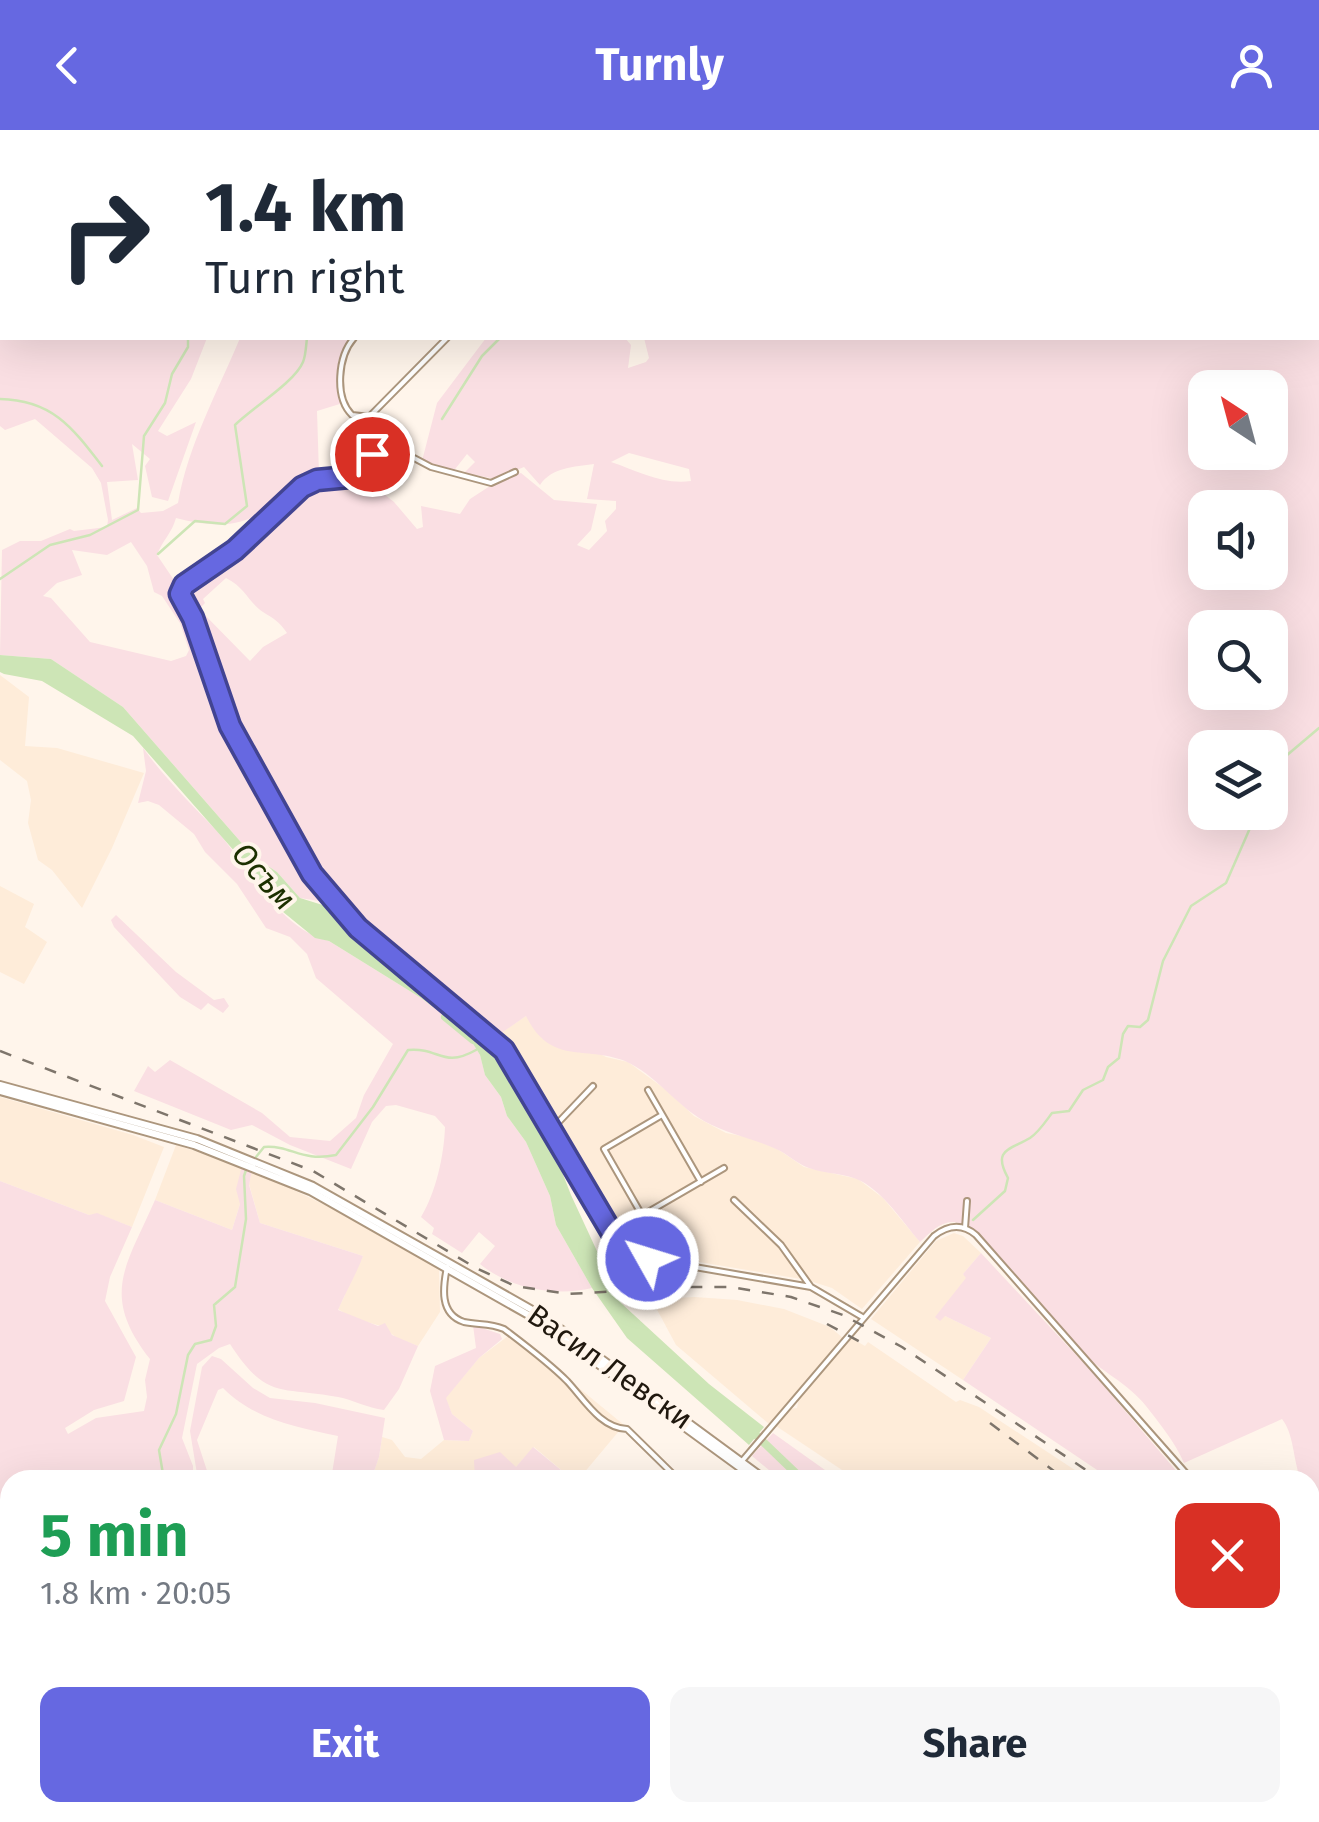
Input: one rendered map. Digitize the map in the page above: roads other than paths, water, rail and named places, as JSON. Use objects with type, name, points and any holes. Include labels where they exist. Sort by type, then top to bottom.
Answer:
[{"type":"main road","name":"Васил Левски","points":[[0,1088],[174,1138],[272,1173],[352,1212],[448,1264],[569,1340],[749,1470]]},
{"type":"main road","name":"Васил Левски","points":[[739,1464],[746,1470]]},
{"type":"street","points":[[353,340],[341,361],[345,404],[352,416],[370,417]]},
{"type":"street","points":[[372,464],[370,417],[444,340]]},
{"type":"street","points":[[360,476],[372,464],[414,458],[431,467],[491,482],[515,472]]},
{"type":"street","points":[[366,489],[374,484],[360,476],[317,480],[302,487],[235,550],[184,585],[180,594],[193,618],[230,726],[312,874],[350,920],[504,1050],[612,1233],[634,1254],[811,1287],[864,1318]]},
{"type":"street","points":[[552,1128],[593,1086]]},
{"type":"street","points":[[648,1090],[701,1182]]},
{"type":"street","points":[[643,1217],[604,1149],[662,1115]]},
{"type":"street","points":[[612,1233],[724,1168]]},
{"type":"street","points":[[734,1200],[781,1245],[811,1287]]},
{"type":"street","points":[[964,1228],[967,1201]]},
{"type":"street","points":[[739,1464],[934,1236],[951,1227],[964,1228],[976,1235],[1183,1470]]},
{"type":"street","points":[[448,1264],[442,1289],[449,1312],[464,1322],[493,1324],[520,1341],[570,1383],[578,1396],[614,1429],[628,1430],[669,1470]]},
{"type":"water","points":[[0,655],[51,659],[123,707],[253,856],[277,872],[300,898],[329,907],[344,924],[498,1046],[536,1105],[571,1195],[621,1303],[709,1384],[764,1427],[749,1445],[627,1338],[592,1288],[556,1225],[550,1196],[526,1142],[507,1116],[501,1097],[485,1075],[480,1055],[465,1031],[421,998],[329,941],[315,938],[277,907],[236,853],[133,736],[42,681],[0,672]]},
{"type":"waterway","points":[[0,579],[50,545],[90,535],[138,510],[144,436],[165,403],[172,374],[188,340]]},
{"type":"waterway","points":[[158,554],[195,521],[225,524],[247,506],[235,425],[298,370],[307,340]]},
{"type":"waterway","points":[[442,419],[482,356],[498,340]]},
{"type":"waterway","points":[[0,399],[47,410],[81,439],[102,466]]},
{"type":"waterway","points":[[1288,754],[1319,728]]},
{"type":"waterway","points":[[973,1220],[1005,1191],[1008,1178],[1002,1161],[1006,1152],[1033,1136],[1052,1113],[1069,1111],[1083,1090],[1103,1080],[1108,1067],[1119,1058],[1128,1026],[1140,1027],[1148,1020],[1163,961],[1191,906],[1226,883],[1249,830]]},
{"type":"waterway","name":"Осъм","points":[[445,1017],[473,1040]]},
{"type":"waterway","points":[[256,1157],[264,1147],[305,1155],[336,1155],[373,1107],[408,1050],[448,1058],[476,1050]]},
{"type":"waterway","points":[[162,1470],[159,1450],[176,1414],[188,1355],[195,1344],[211,1340],[216,1326],[214,1305],[235,1287],[246,1219],[247,1167]]},
{"type":"waterway","name":"Осъм","points":[[756,1435],[793,1470]]},
{"type":"railway","points":[[0,1051],[313,1171],[476,1268],[515,1286],[568,1294],[731,1287],[791,1297],[843,1315],[902,1347],[1086,1470]]},
{"type":"railway","points":[[827,1324],[866,1345]]},
{"type":"railway","points":[[990,1423],[1053,1470]]}]
